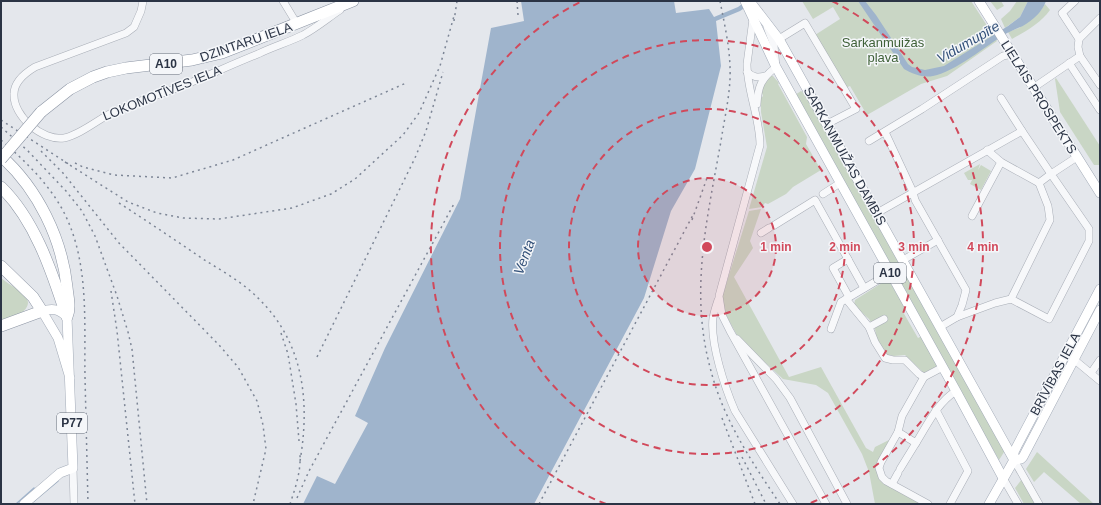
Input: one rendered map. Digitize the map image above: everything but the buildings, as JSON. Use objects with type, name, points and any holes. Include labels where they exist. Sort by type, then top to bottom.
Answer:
[{"type":"highway","name":"DZINTARU IELA","points":[[1,158],[42,112],[70,89],[81,83],[100,75],[126,68],[177,63],[207,57],[238,47],[351,2]]},
{"type":"highway","name":"A10","points":[[1,151],[22,134]]},
{"type":"highway","name":"A10","points":[[1,158],[21,178],[37,200],[54,233],[63,259],[70,310],[67,317]]},
{"type":"highway","points":[[1,187],[8,194],[26,221],[45,255],[67,317]]},
{"type":"highway","points":[[1,266],[33,297],[42,311],[1,326]]},
{"type":"main road","name":"SARKANMUIŽAS DAMBIS","points":[[745,1],[779,39],[1014,460]]},
{"type":"main road","name":"LIELAIS PROSPEKTS","points":[[978,1],[1100,193]]},
{"type":"main road","name":"SARKANMUIŽAS DAMBIS","points":[[752,9],[776,67],[1003,478]]},
{"type":"main road","name":"BRĪVĪBAS IELA","points":[[989,504],[1014,460],[1014,452],[1100,289]]},
{"type":"main road","points":[[42,311],[51,308],[57,309],[63,312],[67,317]]},
{"type":"main road","name":"BRĪVĪBAS IELA","points":[[1014,460],[1021,459],[1023,457],[1100,310]]},
{"type":"main road","name":"P77","points":[[42,311],[58,338],[70,378]]},
{"type":"main road","name":"P77","points":[[67,317],[73,468]]},
{"type":"main road","points":[[24,504],[60,473],[73,468]]},
{"type":"street","name":"LOKOMOTĪVES IELA","points":[[143,1],[141,11],[134,27],[126,33],[35,67],[26,72],[17,84],[14,94],[16,107],[33,127],[42,134],[51,137],[63,138],[74,135],[102,117],[119,109],[170,91],[302,35],[351,2]]},
{"type":"street","points":[[283,1],[297,24]]},
{"type":"street","points":[[1075,1],[1062,13],[1079,39]]},
{"type":"street","points":[[752,9],[747,72],[760,137],[758,156],[713,318],[713,332],[722,378],[728,396],[735,411],[793,504]]},
{"type":"street","points":[[1100,18],[1079,39],[1078,47],[1080,56],[1100,85]]},
{"type":"street","points":[[756,114],[760,84],[765,76],[776,67],[774,45],[766,23]]},
{"type":"street","points":[[779,39],[805,24],[856,109],[827,124]]},
{"type":"street","points":[[869,140],[885,132],[1003,56],[1012,54]]},
{"type":"street","points":[[1033,88],[1080,56]]},
{"type":"street","points":[[1070,63],[1100,110]]},
{"type":"street","points":[[747,72],[751,76],[758,78],[765,76]]},
{"type":"street","points":[[940,327],[957,317],[995,303],[1011,299],[1048,319],[1089,241],[1089,229],[1001,98]]},
{"type":"street","points":[[877,213],[1022,131]]},
{"type":"street","points":[[885,132],[913,192],[915,200],[966,290],[957,317]]},
{"type":"street","points":[[987,150],[1001,162],[1039,183],[1048,206],[1050,220],[1011,299]]},
{"type":"street","points":[[1039,183],[1077,157]]},
{"type":"street","points":[[972,216],[1001,162]]},
{"type":"street","points":[[761,233],[840,184]]},
{"type":"street","points":[[819,197],[848,259],[864,288]]},
{"type":"street","points":[[903,260],[938,240]]},
{"type":"street","points":[[848,259],[833,268],[847,298],[869,327],[875,342],[885,358],[905,360],[924,377]]},
{"type":"street","points":[[830,329],[841,302],[890,273]]},
{"type":"street","points":[[719,296],[722,315],[730,331],[826,504]]},
{"type":"street","points":[[869,327],[884,319]]},
{"type":"street","points":[[730,331],[776,379],[790,398],[847,504]]},
{"type":"street","points":[[1066,354],[1100,381]]},
{"type":"street","points":[[1091,373],[1100,360]]},
{"type":"street","points":[[928,504],[882,477],[879,468],[898,432],[902,416],[924,377],[942,367]]},
{"type":"street","points":[[892,484],[936,410],[950,395],[956,391]]},
{"type":"street","points":[[936,410],[968,471],[950,504]]},
{"type":"street","points":[[898,432],[916,443]]},
{"type":"street","name":"SARKANMUIŽAS DAMBIS","points":[[1014,460],[1039,504]]},
{"type":"street","name":"P77","points":[[73,468],[74,504]]},
{"type":"street","name":"SARKANMUIŽAS DAMBIS","points":[[1003,478],[1018,504]]},
{"type":"green space","name":"Sarkanmuižas pļava","points":[[802,1],[971,1],[997,41],[947,76],[921,84],[867,115],[850,86],[845,88],[815,35],[840,19],[833,7],[813,19]]},
{"type":"green space","points":[[990,1],[1001,1],[1004,6],[997,10]]},
{"type":"green space","points":[[1017,1],[1028,1],[1020,17],[1005,28],[1001,19],[1010,11]]},
{"type":"green space","points":[[1045,4],[1050,10],[1046,15],[1033,26],[1012,39],[1008,32],[1019,28],[1041,10]]},
{"type":"green space","points":[[769,76],[773,76],[779,83],[778,84],[807,137],[806,144],[821,170],[793,187],[786,194],[768,204],[765,203],[762,207],[749,209],[767,147],[761,112],[761,98],[763,96],[762,93],[760,94],[761,89]]},
{"type":"green space","points":[[1056,78],[1100,146],[1100,165],[1094,165],[1060,112]]},
{"type":"green space","points":[[801,91],[805,94],[1006,449],[999,460],[795,100],[795,95]]},
{"type":"green space","points":[[980,164],[978,170],[981,165],[991,171],[981,190],[970,184],[972,180],[968,180],[964,173]]},
{"type":"green space","points":[[761,209],[750,241],[753,248],[734,277],[789,377],[821,367],[866,448],[873,452],[875,447],[889,440],[876,467],[883,482],[922,504],[875,504],[869,472],[862,454],[828,393],[816,385],[783,379],[738,337],[723,309],[723,294],[749,211]]},
{"type":"green space","points":[[1,278],[22,292],[28,303],[25,310],[21,313],[1,322]]},
{"type":"green space","points":[[888,279],[905,308],[903,312],[918,338],[922,336],[938,366],[924,373],[905,355],[888,355],[877,341],[875,329],[869,319],[854,305],[855,300]]},
{"type":"green space","points":[[1037,452],[1094,504],[1081,504],[1044,472],[1034,482],[1026,469]]},
{"type":"green space","points":[[1022,479],[1036,504],[1024,504],[1015,488]]},
{"type":"water","name":"Venta","points":[[521,1],[674,1],[676,13],[709,9],[714,17],[738,7],[746,1],[755,1],[740,11],[716,21],[721,66],[695,169],[671,211],[644,298],[534,504],[303,504],[317,476],[335,484],[368,423],[355,416],[385,348],[460,199],[491,28],[524,21]]},
{"type":"water","name":"Vidumupīte","points":[[858,1],[865,1],[908,64],[912,67],[925,70],[944,66],[1008,26],[1020,17],[1028,1],[1046,1],[1038,14],[1026,24],[1007,33],[961,64],[942,73],[933,76],[926,76],[918,75],[904,69]]},
{"type":"waterway","points":[[34,501],[58,481]]},
{"type":"waterway","points":[[16,504],[34,488]]},
{"type":"railway","points":[[454,21],[457,1]]},
{"type":"railway","points":[[517,1],[518,15]]},
{"type":"railway","points":[[720,1],[729,49],[730,79],[728,103],[710,199],[702,256],[701,313],[711,371],[723,407],[749,457],[780,504]]},
{"type":"railway","points":[[65,162],[128,202],[157,213],[183,218],[219,219],[292,208],[331,194],[355,179],[403,135],[419,113],[440,66],[454,16]]},
{"type":"railway","points":[[317,357],[415,158],[426,131],[443,72]]},
{"type":"railway","points":[[75,163],[83,167],[114,175],[172,178],[233,160],[406,83]]},
{"type":"railway","points":[[1,120],[70,165]]},
{"type":"railway","points":[[1,127],[28,151],[66,191],[82,211],[95,236],[117,296],[132,349],[147,504]]},
{"type":"railway","points":[[1,140],[18,155],[49,188],[61,207],[77,247],[84,290],[85,312],[88,504]]},
{"type":"railway","points":[[41,151],[63,173],[119,243],[219,345],[238,367],[257,401],[263,425],[266,449],[253,504]]},
{"type":"railway","points":[[692,220],[707,178]]},
{"type":"railway","points":[[297,498],[309,471],[455,202]]},
{"type":"railway","points":[[119,203],[240,283],[254,294],[275,317],[286,335],[295,355],[300,375],[304,417],[300,461]]},
{"type":"railway","points":[[539,504],[693,215]]},
{"type":"railway","points":[[111,291],[117,331],[135,504]]},
{"type":"railway","points":[[281,333],[288,354],[296,404],[299,441]]},
{"type":"railway","points":[[722,418],[755,504]]},
{"type":"railway","points":[[290,504],[299,474],[300,455]]},
{"type":"railway","points":[[742,457],[766,504]]}]
